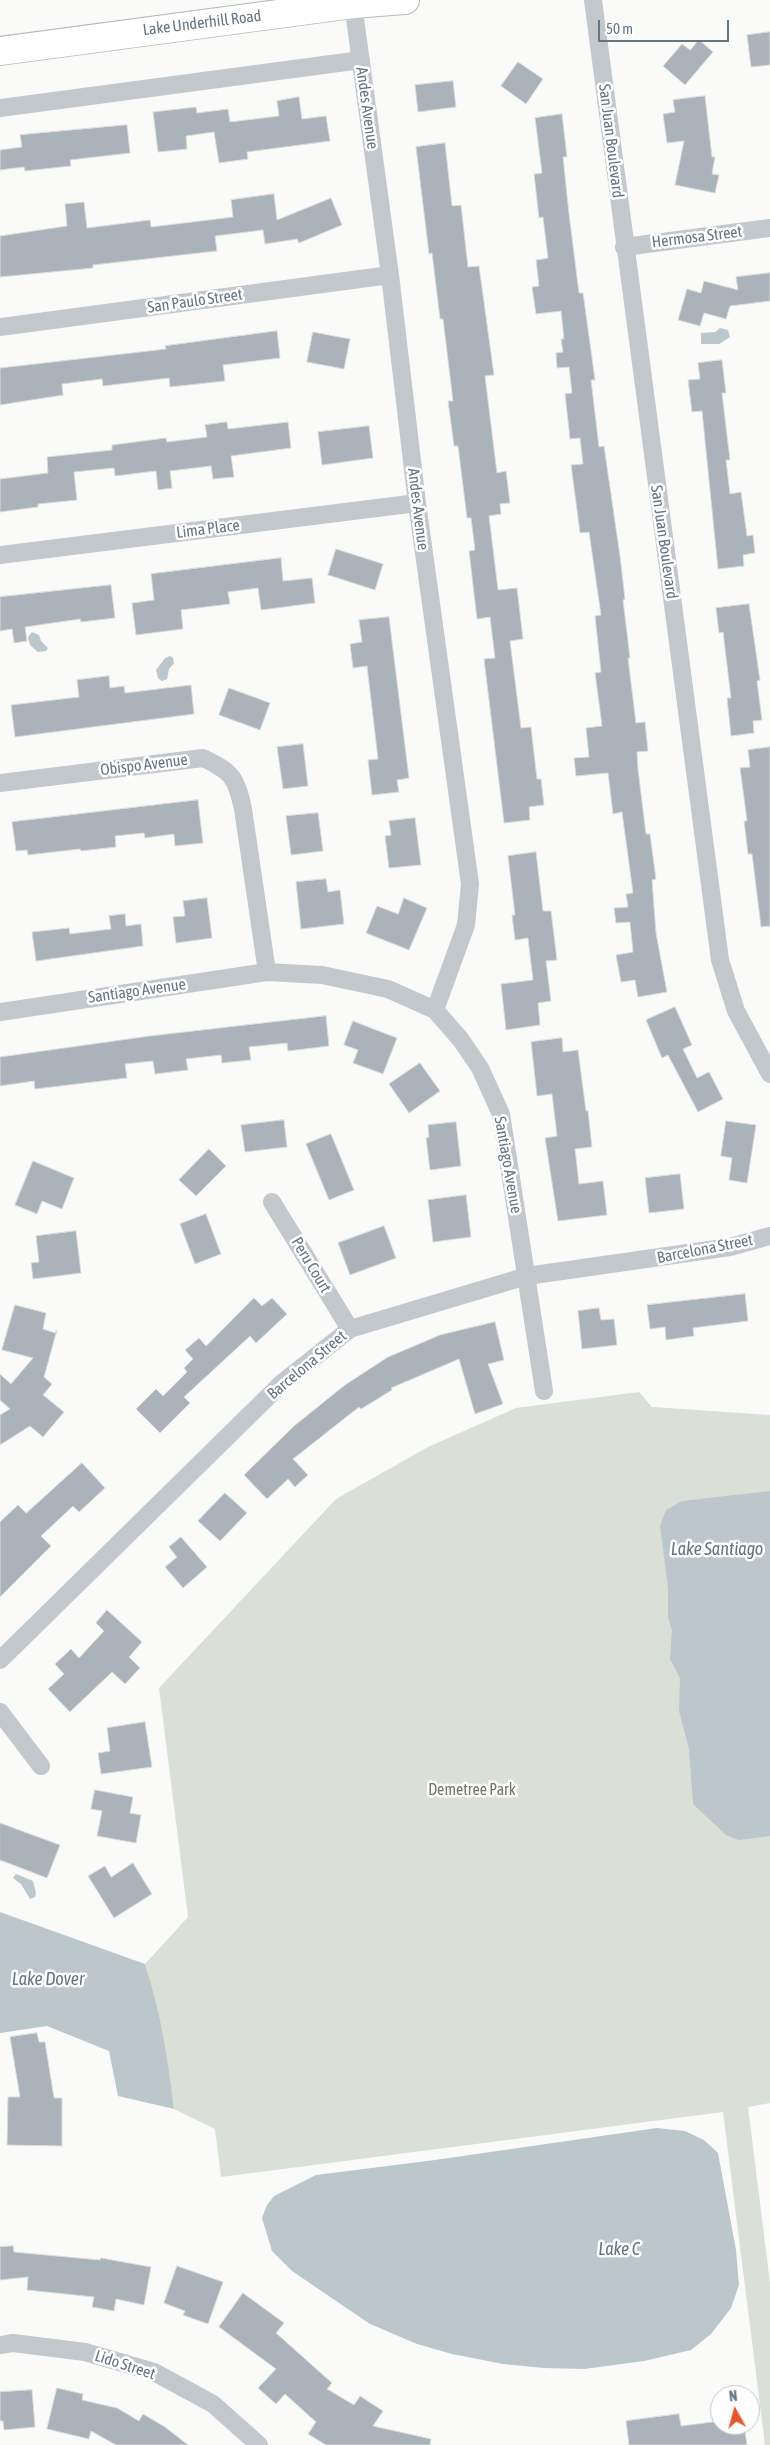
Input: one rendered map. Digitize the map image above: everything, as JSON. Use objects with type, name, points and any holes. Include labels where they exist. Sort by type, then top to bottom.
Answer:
[{"type":"main road","name":"Lake Underhill Road","points":[[0,51],[352,4],[405,0]]},
{"type":"street","name":"San Juan Boulevard","points":[[593,0],[624,247],[720,960],[736,1011],[770,1074]]},
{"type":"street","name":"Andes Avenue","points":[[352,4],[390,275],[417,503],[470,884],[466,925],[435,1010]]},
{"type":"street","points":[[0,108],[361,60]]},
{"type":"street","name":"Hermosa Street","points":[[624,247],[770,228]]},
{"type":"street","name":"San Paulo Street","points":[[0,328],[390,275]]},
{"type":"street","name":"Lima Place","points":[[0,555],[417,503]]},
{"type":"street","name":"Obispo Avenue","points":[[0,783],[204,758],[226,769],[238,787],[243,809],[267,972]]},
{"type":"street","name":"Santiago Avenue","points":[[0,1012],[267,972],[322,975],[388,990],[435,1010],[461,1040],[480,1068],[501,1114],[544,1391]]},
{"type":"street","name":"Peru Court","points":[[272,1202],[350,1329]]},
{"type":"street","name":"Barcelona Street","points":[[0,1660],[282,1383],[350,1329],[527,1276],[730,1247],[770,1236]]},
{"type":"street","points":[[0,1712],[41,1766]]},
{"type":"street","name":"Lido Street","points":[[0,2344],[13,2343],[85,2352],[154,2372],[213,2404],[259,2445]]},
{"type":"green space","name":"Demetree Park","points":[[639,1392],[652,1407],[770,1415],[770,2103],[748,2107],[770,2283],[770,2445],[765,2445],[760,2405],[760,2385],[757,2385],[723,2112],[221,2177],[215,2129],[174,2109],[163,2036],[145,1964],[188,1917],[159,1688],[336,1499],[428,1447],[516,1408]]},
{"type":"water","points":[[720,328],[728,330],[730,337],[719,344],[701,344],[701,333],[715,332]]},
{"type":"water","points":[[32,632],[39,635],[41,641],[48,648],[46,651],[38,652],[30,645],[28,637]]},
{"type":"water","points":[[170,656],[173,658],[174,663],[169,669],[167,679],[162,681],[158,678],[156,670],[165,658]]},
{"type":"water","name":"Lake Santiago","points":[[770,1491],[770,1836],[739,1840],[726,1835],[693,1804],[689,1749],[679,1711],[680,1678],[670,1659],[672,1630],[668,1618],[668,1588],[660,1526],[666,1510],[682,1501]]},
{"type":"water","points":[[16,1874],[33,1881],[35,1897],[30,1899],[21,1884],[13,1878]]},
{"type":"water","name":"Lake Dover","points":[[0,1912],[145,1964],[163,2036],[174,2109],[118,2096],[109,2051],[47,2026],[0,2033]]},
{"type":"water","name":"Lake C","points":[[657,2128],[685,2131],[704,2140],[718,2153],[736,2250],[739,2285],[731,2308],[711,2334],[691,2350],[644,2361],[584,2369],[544,2368],[503,2364],[452,2354],[417,2344],[370,2324],[292,2271],[272,2251],[262,2218],[267,2205],[274,2196],[316,2175]]},
{"type":"building","points":[[770,32],[770,65],[751,67],[747,35]]},
{"type":"building","points":[[699,40],[713,52],[685,85],[663,66],[682,44],[690,50]]},
{"type":"building","points":[[518,62],[543,79],[526,104],[501,86]]},
{"type":"building","points":[[453,81],[456,107],[418,112],[415,85]]},
{"type":"building","points":[[705,96],[712,157],[715,157],[712,174],[719,175],[715,193],[675,185],[684,141],[667,143],[663,114],[675,112],[673,100]]},
{"type":"building","points":[[299,97],[302,119],[326,116],[330,141],[247,152],[248,159],[219,163],[214,132],[186,136],[187,149],[158,152],[153,112],[196,107],[197,113],[228,109],[230,122],[279,116],[277,101]]},
{"type":"building","points":[[562,114],[567,157],[563,157],[569,214],[579,293],[583,293],[595,380],[591,380],[599,447],[604,446],[620,556],[630,658],[628,658],[636,723],[645,722],[648,751],[637,752],[638,769],[646,834],[650,834],[656,879],[652,880],[656,933],[667,992],[638,997],[635,980],[621,982],[616,955],[633,952],[630,922],[616,923],[614,908],[628,907],[626,894],[633,893],[622,812],[613,814],[608,773],[576,776],[574,758],[589,757],[586,728],[602,726],[595,673],[601,672],[595,616],[601,615],[589,532],[580,533],[571,465],[583,464],[580,438],[570,439],[565,394],[572,393],[569,367],[557,368],[556,353],[563,352],[561,339],[564,339],[561,311],[536,314],[532,287],[539,286],[536,260],[548,258],[543,217],[539,218],[534,174],[542,173],[535,118]]},
{"type":"building","points":[[127,125],[130,153],[70,160],[71,166],[25,171],[24,167],[0,170],[0,150],[22,147],[20,135]]},
{"type":"building","points":[[445,143],[452,206],[461,205],[468,267],[479,266],[494,375],[485,376],[497,473],[506,471],[510,503],[500,504],[501,514],[489,516],[498,590],[517,588],[523,639],[510,641],[521,728],[531,727],[537,779],[541,779],[544,805],[529,807],[530,820],[504,823],[484,659],[495,658],[490,617],[477,619],[469,551],[475,550],[471,518],[467,518],[458,446],[454,446],[448,401],[453,401],[443,319],[440,319],[432,253],[429,254],[416,147]]},
{"type":"building","points":[[274,194],[277,220],[331,198],[342,225],[299,243],[297,239],[265,244],[263,230],[215,236],[217,251],[93,265],[93,268],[0,277],[0,236],[67,226],[65,204],[84,202],[87,228],[150,220],[151,227],[233,217],[231,200]]},
{"type":"building","points":[[770,273],[770,301],[730,306],[726,319],[704,313],[700,326],[678,320],[687,289],[701,293],[704,281],[738,290],[736,277]]},
{"type":"building","points":[[277,331],[280,358],[223,365],[225,381],[170,387],[169,378],[103,386],[102,379],[62,384],[63,395],[0,405],[0,368],[166,349],[165,346]]},
{"type":"building","points":[[313,332],[350,339],[344,369],[307,362]]},
{"type":"building","points":[[722,360],[726,393],[722,393],[730,460],[726,460],[730,494],[741,492],[747,536],[753,535],[755,553],[743,555],[744,566],[718,569],[702,411],[692,412],[688,380],[700,379],[698,363]]},
{"type":"building","points":[[227,422],[228,429],[288,422],[291,448],[231,456],[234,477],[213,479],[211,466],[170,471],[172,488],[158,490],[156,471],[115,476],[114,468],[74,472],[77,500],[38,504],[38,507],[0,512],[0,479],[48,473],[47,457],[112,450],[112,445],[166,438],[167,442],[207,437],[205,425]]},
{"type":"building","points":[[369,426],[373,458],[322,465],[318,432]]},
{"type":"building","points":[[336,549],[383,564],[375,590],[328,575]]},
{"type":"building","points":[[281,558],[283,581],[312,578],[315,603],[261,610],[258,588],[228,592],[230,604],[181,610],[183,629],[136,635],[132,603],[154,600],[151,574]]},
{"type":"building","points":[[111,585],[115,618],[81,622],[80,619],[25,627],[27,641],[14,643],[12,629],[0,631],[0,597]]},
{"type":"building","points":[[749,604],[760,680],[757,681],[762,720],[753,721],[754,733],[731,736],[727,698],[731,698],[723,632],[719,633],[716,608]]},
{"type":"building","points":[[389,617],[409,778],[397,780],[399,792],[372,795],[368,760],[378,759],[367,666],[353,668],[350,644],[362,642],[359,620]]},
{"type":"building","points":[[109,676],[110,688],[124,686],[125,693],[191,685],[194,714],[15,737],[11,705],[79,697],[77,680]]},
{"type":"building","points":[[229,688],[270,703],[260,730],[219,715]]},
{"type":"building","points":[[303,744],[308,786],[283,789],[277,747]]},
{"type":"building","points":[[770,747],[770,926],[761,927],[752,854],[748,854],[744,821],[747,821],[740,768],[750,767],[748,750]]},
{"type":"building","points":[[198,800],[203,843],[175,846],[174,834],[145,838],[144,833],[115,836],[116,847],[28,855],[27,850],[16,851],[12,822]]},
{"type":"building","points":[[318,813],[323,851],[291,855],[286,816]]},
{"type":"building","points":[[415,818],[421,865],[389,868],[385,836],[391,835],[389,821]]},
{"type":"building","points":[[536,852],[543,911],[551,911],[557,960],[546,961],[551,1001],[538,1003],[540,1025],[506,1030],[501,984],[533,980],[528,938],[515,940],[512,915],[515,915],[508,856]]},
{"type":"building","points":[[326,879],[328,892],[340,890],[344,924],[301,929],[296,882]]},
{"type":"building","points":[[207,898],[212,938],[176,943],[173,917],[185,916],[183,901]]},
{"type":"building","points":[[404,898],[427,908],[409,950],[366,933],[377,906],[398,914]]},
{"type":"building","points":[[125,914],[126,926],[141,924],[143,946],[36,961],[32,932],[69,928],[70,934],[111,929],[109,916]]},
{"type":"building","points":[[675,1007],[692,1045],[683,1049],[697,1078],[709,1072],[723,1099],[698,1112],[668,1055],[662,1058],[646,1020]]},
{"type":"building","points":[[326,1016],[329,1046],[288,1051],[287,1043],[249,1047],[251,1060],[222,1063],[221,1055],[186,1059],[188,1070],[155,1074],[153,1061],[125,1064],[127,1078],[35,1089],[34,1081],[0,1086],[0,1057],[150,1036]]},
{"type":"building","points":[[353,1021],[397,1038],[383,1074],[353,1063],[358,1050],[344,1045]]},
{"type":"building","points":[[562,1038],[563,1052],[578,1050],[586,1111],[588,1111],[592,1147],[575,1149],[579,1184],[603,1181],[607,1215],[558,1221],[545,1138],[557,1136],[552,1094],[537,1096],[531,1042]]},
{"type":"building","points":[[420,1063],[440,1091],[409,1113],[389,1084]]},
{"type":"building","points":[[284,1120],[287,1147],[245,1152],[241,1125]]},
{"type":"building","points":[[726,1121],[756,1125],[747,1183],[729,1180],[732,1158],[721,1156]]},
{"type":"building","points":[[456,1122],[461,1166],[430,1170],[426,1138],[429,1137],[428,1125]]},
{"type":"building","points":[[331,1134],[354,1190],[329,1200],[306,1144]]},
{"type":"building","points":[[209,1149],[226,1166],[196,1196],[179,1180]]},
{"type":"building","points":[[33,1161],[74,1178],[62,1209],[42,1201],[37,1214],[15,1205]]},
{"type":"building","points":[[680,1174],[684,1209],[649,1213],[645,1178]]},
{"type":"building","points":[[466,1195],[471,1237],[433,1242],[428,1200]]},
{"type":"building","points":[[206,1214],[221,1254],[195,1264],[180,1224]]},
{"type":"building","points":[[384,1226],[396,1258],[350,1275],[338,1243]]},
{"type":"building","points":[[76,1231],[81,1273],[33,1279],[31,1263],[39,1262],[36,1236]]},
{"type":"building","points":[[745,1294],[748,1321],[693,1328],[694,1336],[666,1340],[665,1327],[650,1329],[647,1305]]},
{"type":"building","points":[[254,1298],[262,1306],[272,1298],[287,1314],[256,1343],[250,1336],[184,1397],[190,1403],[160,1433],[136,1409],[156,1389],[163,1396],[187,1372],[184,1368],[193,1359],[185,1350],[199,1338],[206,1346]]},
{"type":"building","points":[[15,1305],[46,1313],[43,1329],[55,1333],[57,1330],[44,1377],[52,1384],[43,1395],[64,1412],[43,1437],[30,1426],[0,1445],[0,1415],[10,1409],[0,1400],[0,1374],[11,1384],[33,1358],[2,1350]]},
{"type":"building","points":[[599,1308],[601,1320],[614,1319],[617,1345],[582,1349],[578,1311]]},
{"type":"building","points":[[495,1322],[504,1360],[488,1364],[503,1404],[475,1414],[459,1359],[391,1388],[392,1390],[361,1409],[359,1407],[293,1459],[308,1475],[295,1487],[288,1479],[267,1499],[244,1475],[294,1426],[345,1385],[388,1357],[440,1335]]},
{"type":"building","points":[[82,1463],[105,1488],[79,1512],[73,1506],[41,1536],[51,1546],[0,1597],[0,1522],[18,1505],[26,1513]]},
{"type":"building","points":[[225,1493],[247,1513],[220,1541],[198,1521]]},
{"type":"building","points":[[181,1537],[207,1567],[183,1588],[165,1567],[177,1557],[169,1547]]},
{"type":"building","points":[[107,1610],[142,1642],[129,1657],[140,1668],[125,1684],[112,1672],[70,1712],[48,1689],[64,1674],[55,1664],[71,1649],[79,1658],[104,1631],[96,1623]]},
{"type":"building","points":[[145,1722],[152,1767],[101,1774],[98,1753],[110,1751],[107,1728]]},
{"type":"building","points":[[95,1790],[133,1797],[130,1813],[141,1815],[136,1843],[97,1836],[102,1811],[91,1809]]},
{"type":"building","points":[[0,1823],[60,1845],[47,1878],[0,1860]]},
{"type":"building","points":[[133,1863],[152,1894],[114,1918],[88,1876],[105,1866],[111,1877]]},
{"type":"building","points":[[37,2033],[39,2042],[45,2042],[54,2098],[62,2098],[62,2146],[7,2145],[8,2097],[20,2097],[10,2037]]},
{"type":"building","points":[[13,2246],[14,2252],[100,2260],[101,2258],[151,2267],[144,2305],[116,2299],[114,2311],[92,2307],[94,2297],[27,2290],[28,2277],[0,2280],[0,2247]]},
{"type":"building","points":[[177,2266],[223,2282],[208,2324],[183,2315],[185,2311],[164,2303]]},
{"type":"building","points":[[243,2293],[284,2323],[276,2333],[332,2383],[327,2389],[354,2405],[360,2396],[383,2411],[373,2426],[431,2439],[430,2445],[326,2445],[308,2434],[316,2422],[285,2394],[276,2404],[258,2388],[276,2369],[219,2327]]},
{"type":"building","points":[[57,2388],[83,2394],[82,2400],[117,2408],[139,2421],[143,2414],[165,2427],[188,2445],[116,2445],[91,2431],[89,2439],[47,2429]]},
{"type":"building","points":[[32,2390],[35,2427],[4,2430],[3,2421],[0,2421],[0,2392]]},
{"type":"building","points":[[679,2414],[681,2426],[710,2422],[710,2435],[746,2435],[747,2445],[629,2445],[626,2421]]}]
